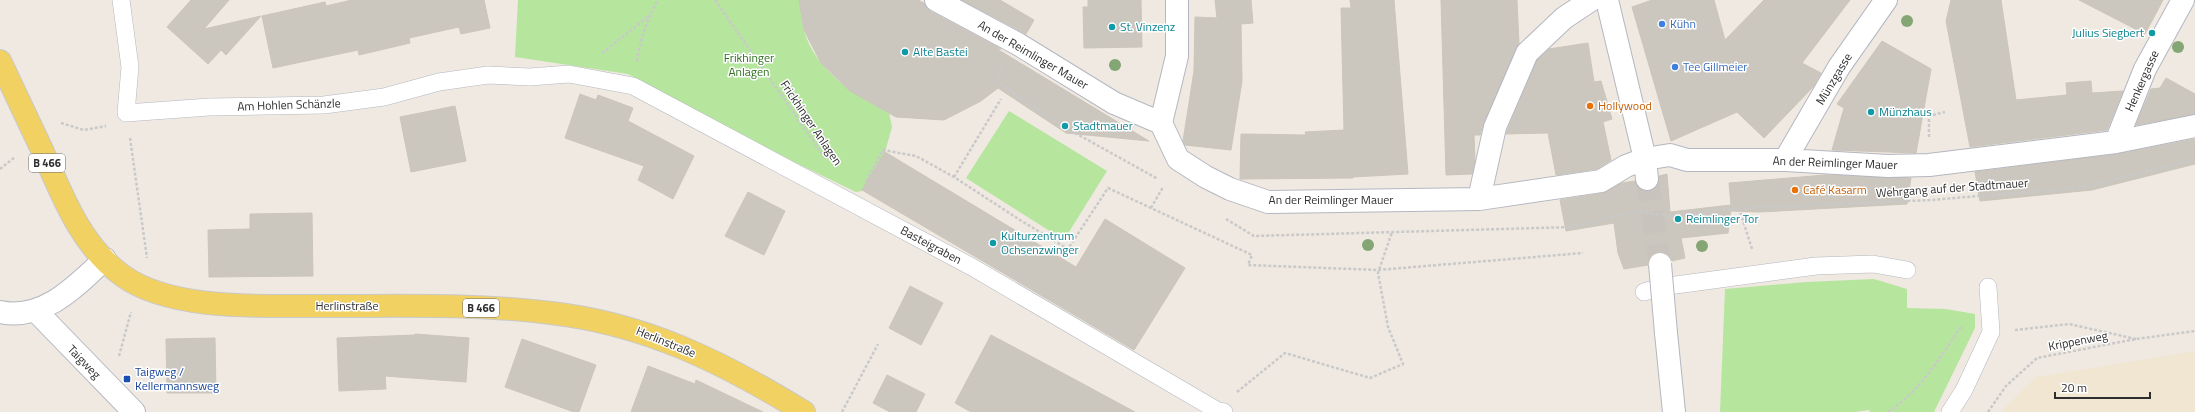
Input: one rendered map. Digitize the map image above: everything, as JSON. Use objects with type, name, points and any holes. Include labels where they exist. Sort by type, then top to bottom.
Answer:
[{"type":"main road","name":"Herlinstraße","points":[[0,61],[71,215],[105,260],[123,276],[139,284],[188,300],[229,305],[466,307],[550,313],[606,322],[642,332],[687,350],[749,378],[804,412]]},
{"type":"street","name":"An der Reimlinger Mauer","points":[[936,0],[1018,44],[1114,103],[1161,123],[1178,159],[1206,177],[1230,189],[1268,202],[1479,199],[1601,181],[1626,166],[1646,169],[1670,154],[1687,160],[1785,160],[1888,166],[1929,165],[2116,142],[2195,126]]},
{"type":"street","points":[[1161,123],[1177,56],[1177,0]]},
{"type":"street","points":[[1479,199],[1495,127],[1527,53],[1564,18],[1591,0]]},
{"type":"street","points":[[1607,0],[1646,169]]},
{"type":"street","name":"Münzgasse","points":[[1785,160],[1839,67],[1886,0]]},
{"type":"street","name":"Henkergasse","points":[[2116,142],[2145,69],[2183,0]]},
{"type":"street","points":[[0,312],[7,314],[35,310],[53,303],[63,297],[105,260]]},
{"type":"street","points":[[1660,264],[1652,289],[1666,333],[1674,412]]},
{"type":"street","name":"Taigweg","points":[[35,310],[134,412]]},
{"type":"lane","points":[[121,0],[130,67],[126,113]]},
{"type":"lane","name":"Am Hohlen Schänzle","points":[[126,113],[209,107],[324,105],[384,97],[439,82],[488,75],[530,77],[569,74],[633,86]]},
{"type":"lane","name":"Basteigraben","points":[[633,86],[972,267],[1221,411]]},
{"type":"lane","points":[[1652,289],[1816,266],[1873,264],[1907,270]]},
{"type":"lane","points":[[1950,412],[1964,390],[1991,332],[1988,287]]},
{"type":"path","points":[[633,86],[638,49],[650,15],[658,0]]},
{"type":"path","name":"Frickhinger Anlagen","points":[[715,0],[828,163]]},
{"type":"path","points":[[569,74],[595,59],[650,15]]},
{"type":"path","points":[[1004,60],[997,82],[1068,129],[1149,174]]},
{"type":"path","points":[[954,177],[1001,99]]},
{"type":"path","points":[[1929,165],[1929,116],[1945,112]]},
{"type":"path","points":[[57,122],[84,130],[102,128],[126,113],[147,258],[110,388]]},
{"type":"path","points":[[854,203],[883,150],[916,156],[954,177],[1068,249],[1108,188],[1252,255],[1248,265],[1378,270],[1583,253]]},
{"type":"path","name":"Wehrgang auf der Stadtmauer","points":[[1636,211],[1668,216],[1739,208],[1931,200],[2085,187],[2195,159]]},
{"type":"path","points":[[1151,208],[1162,187]]},
{"type":"path","points":[[1221,411],[1223,403],[1285,353],[1370,378],[1403,364],[1388,327],[1378,270],[1404,199]]},
{"type":"path","points":[[1739,208],[1752,252]]},
{"type":"path","name":"Krippenweg","points":[[1988,412],[2006,386],[2037,358],[2136,339],[2195,331]]},
{"type":"path","points":[[842,412],[878,344]]},
{"type":"shaded area","points":[[2195,351],[2195,412],[2001,412],[2036,377]]},
{"type":"green space","name":"Frikhinger Anlagen","points":[[518,0],[800,0],[804,31],[817,58],[838,80],[863,98],[889,113],[892,127],[885,152],[862,191],[856,192],[794,162],[628,74],[515,57]]},
{"type":"green space","points":[[1009,111],[1107,171],[1064,240],[966,178]]},
{"type":"green space","points":[[1874,279],[1907,289],[1907,308],[1946,309],[1975,314],[1975,328],[1934,412],[1870,412],[1869,410],[1855,412],[1720,412],[1725,289],[1806,282]]},
{"type":"building","points":[[191,0],[229,0],[204,29],[261,16],[226,55],[221,50],[208,64],[167,27]]},
{"type":"building","points":[[352,0],[484,0],[490,28],[461,34],[459,27],[409,38],[410,43],[359,55],[358,50],[273,68],[262,16],[325,2],[326,6]]},
{"type":"building","name":"Alte Bastei","points":[[799,0],[918,0],[924,3],[930,11],[1001,49],[997,49],[1149,141],[1066,133],[998,88],[981,101],[944,120],[896,117],[850,91],[821,63],[804,30]]},
{"type":"building","points":[[962,0],[1000,0],[1034,20],[1026,34]]},
{"type":"building","name":"St. Vinzenz","points":[[1088,0],[1141,0],[1142,47],[1084,48],[1083,7],[1088,7]]},
{"type":"building","points":[[1215,0],[1251,0],[1253,23],[1241,24],[1242,81],[1231,150],[1185,145],[1183,141],[1194,71],[1195,17],[1217,18]]},
{"type":"building","points":[[1350,0],[1394,0],[1408,174],[1353,178],[1240,179],[1241,134],[1306,135],[1305,132],[1344,130],[1341,8],[1351,8]]},
{"type":"building","points":[[1441,0],[1517,0],[1519,44],[1484,122],[1480,135],[1474,135],[1475,161],[1472,174],[1446,175]]},
{"type":"building","points":[[1652,0],[1714,0],[1725,40],[1764,0],[1850,0],[1802,63],[1821,73],[1813,87],[1764,138],[1737,112],[1671,141],[1632,7]]},
{"type":"building","points":[[1951,0],[2001,0],[2016,100],[2067,95],[2066,83],[2091,81],[2092,93],[2123,91],[2107,130],[1970,147],[1946,21]]},
{"type":"building","points":[[2079,0],[2163,0],[2145,34]]},
{"type":"building","points":[[1882,41],[1931,69],[1916,153],[1832,150],[1844,108],[1837,104]]},
{"type":"building","points":[[1588,43],[1594,82],[1601,81],[1612,119],[1603,122],[1611,160],[1597,169],[1556,175],[1548,133],[1506,134],[1537,60],[1549,49]]},
{"type":"building","points":[[2166,78],[2195,94],[2195,114],[2136,125],[2151,89],[2160,88]]},
{"type":"building","points":[[580,94],[596,100],[598,95],[633,108],[628,121],[694,156],[673,199],[638,180],[644,166],[565,138]]},
{"type":"building","points":[[455,106],[466,161],[411,172],[400,117]]},
{"type":"building","points":[[2195,139],[2195,164],[2092,190],[1980,201],[1975,172],[2118,154]]},
{"type":"building","name":"Kulturzentrum Ochsenzwinger","points":[[885,152],[1076,267],[1105,219],[1185,268],[1134,350],[862,190]]},
{"type":"building","points":[[1667,174],[1670,212],[1731,205],[1729,183],[1825,175],[1911,178],[1907,204],[1760,212],[1731,211],[1731,207],[1728,233],[1681,238],[1685,258],[1672,261],[1666,253],[1659,252],[1649,258],[1648,265],[1624,269],[1618,253],[1614,223],[1566,231],[1560,200],[1603,193],[1622,183],[1635,181],[1642,190],[1649,191],[1658,184],[1659,176]]},
{"type":"building","points":[[748,192],[785,211],[764,255],[725,236]]},
{"type":"building","points":[[312,213],[313,276],[209,277],[208,230],[250,229],[250,214]]},
{"type":"building","points":[[910,286],[943,303],[921,345],[889,328]]},
{"type":"building","points":[[415,334],[469,338],[466,382],[385,376],[386,389],[339,391],[337,338]]},
{"type":"building","points":[[991,335],[1135,412],[971,412],[955,403]]},
{"type":"building","points":[[215,338],[216,393],[167,393],[166,339]]},
{"type":"building","points":[[522,339],[596,365],[579,412],[574,412],[505,387]]},
{"type":"building","points":[[648,366],[695,384],[696,380],[763,412],[631,412]]},
{"type":"building","points":[[887,375],[925,394],[916,412],[890,412],[873,403]]},
{"type":"tunnel","points":[[1647,179],[1660,264]]},
{"type":"place","name":"Kühn","points":[[1662,24]]},
{"type":"place","name":"St. Vinzenz","points":[[1112,27]]},
{"type":"place","name":"Julius Siegbert","points":[[2152,33]]},
{"type":"place","name":"Alte Bastei","points":[[905,52]]},
{"type":"place","name":"Tee Gillmeier","points":[[1675,67]]},
{"type":"place","name":"Hollywood","points":[[1590,106]]},
{"type":"place","name":"Münzhaus","points":[[1871,112]]},
{"type":"place","name":"Stadtmauer","points":[[1065,126]]},
{"type":"place","name":"Café Kasarm","points":[[1795,190]]},
{"type":"place","name":"Reimlinger Tor","points":[[1678,219]]},
{"type":"place","name":"Kulturzentrum Ochsenzwinger","points":[[993,243]]},
{"type":"place","name":"Taigweg / Kellermannsweg","points":[[127,379]]}]
